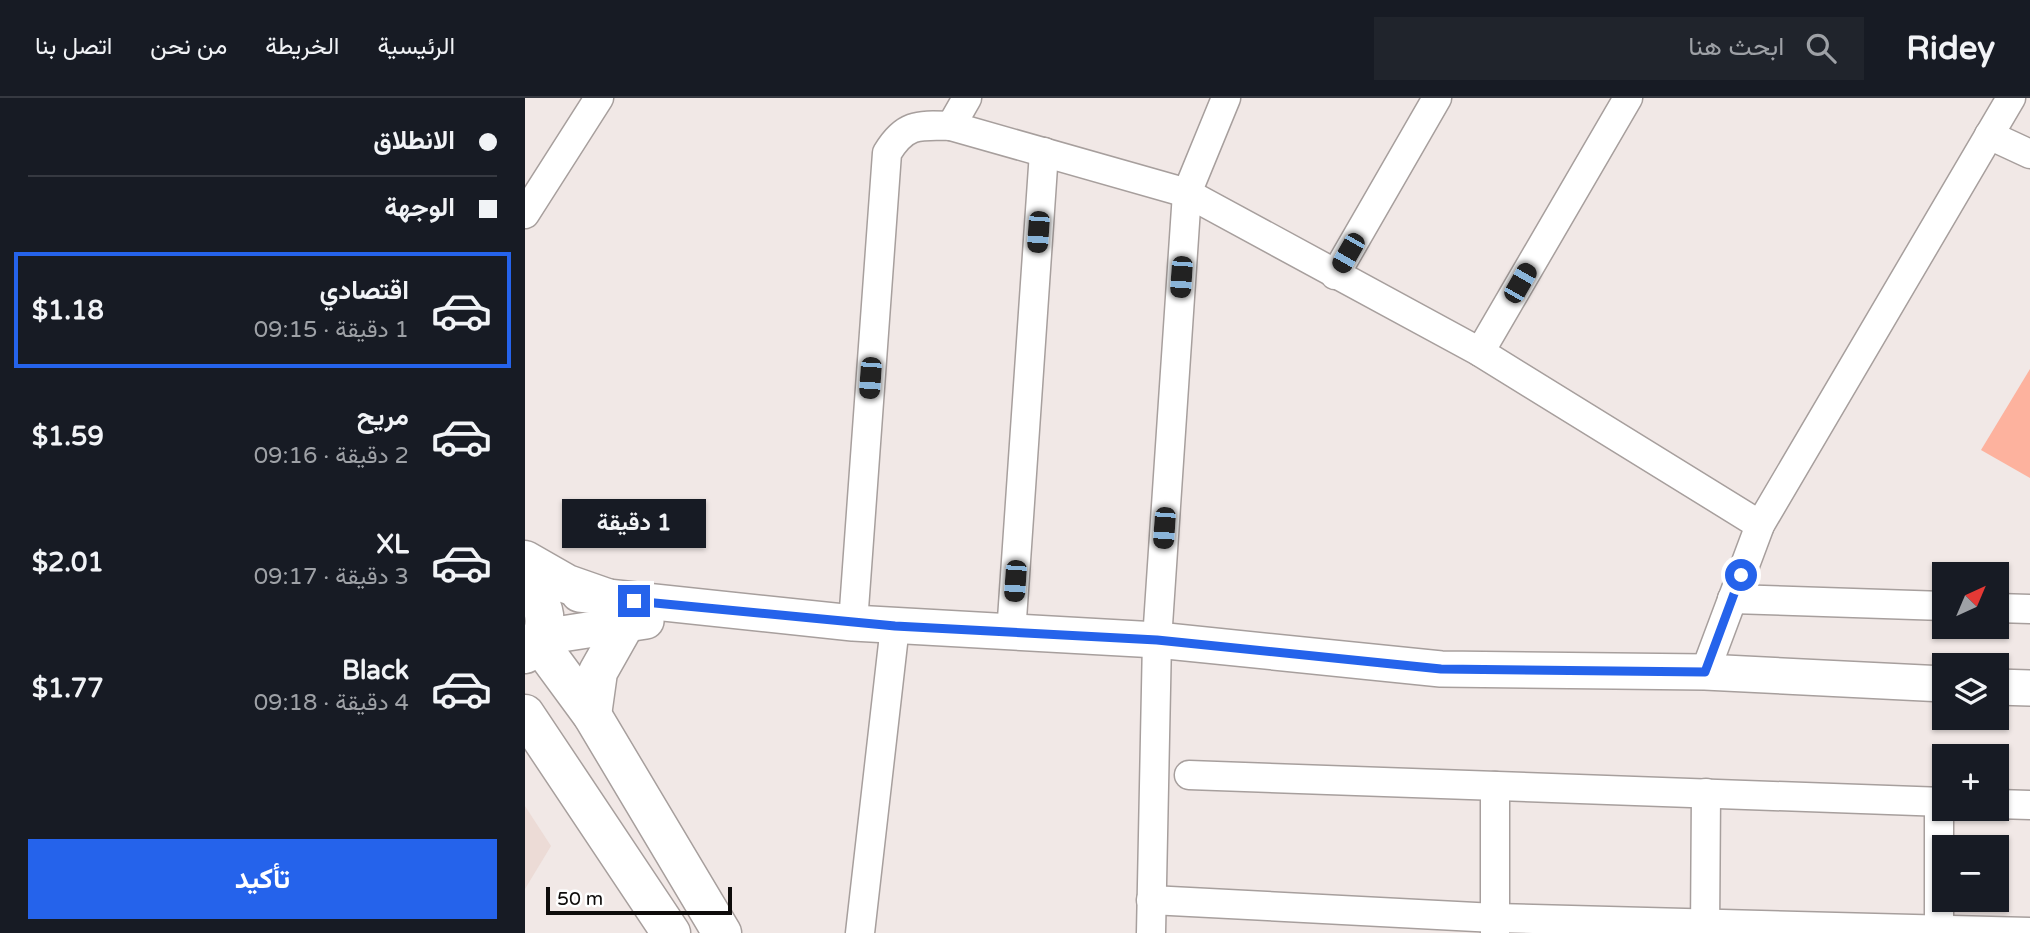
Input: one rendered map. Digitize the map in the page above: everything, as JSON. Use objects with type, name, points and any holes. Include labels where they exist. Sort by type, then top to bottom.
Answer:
[{"type":"main road","points":[[528,579],[568,584],[616,612],[598,672],[592,715]]},
{"type":"main road","points":[[528,579],[545,613],[535,645],[592,715],[722,933]]},
{"type":"main road","points":[[530,727],[671,933]]},
{"type":"street","points":[[525,214],[599,98]]},
{"type":"street","points":[[951,126],[967,98]]},
{"type":"street","points":[[1151,933],[1157,640],[1187,193],[1226,98]]},
{"type":"street","points":[[1335,275],[1437,98]]},
{"type":"street","points":[[1480,352],[1628,98]]},
{"type":"street","points":[[1705,672],[1761,525],[2011,98]]},
{"type":"street","points":[[853,623],[887,153],[896,138],[909,128],[951,126],[1187,193],[1480,352],[1761,525]]},
{"type":"street","points":[[1989,135],[2030,154]]},
{"type":"street","points":[[1011,634],[1044,152]]},
{"type":"street","points":[[1732,599],[1932,606]]},
{"type":"street","points":[[2009,608],[2030,609]]},
{"type":"street","points":[[535,645],[616,612],[715,610],[1011,634],[1157,640],[1441,669],[1705,672],[1932,683]]},
{"type":"street","points":[[860,933],[895,626]]},
{"type":"street","points":[[2009,687],[2030,688]]},
{"type":"street","points":[[1189,775],[1932,802]]},
{"type":"street","points":[[1495,786],[1495,926]]},
{"type":"street","points":[[1705,928],[1706,793]]},
{"type":"street","points":[[2009,804],[2030,805]]},
{"type":"street","points":[[1939,931],[1942,821]]},
{"type":"street","points":[[1151,900],[1495,926],[2030,932]]},
{"type":"shaded area","points":[[2030,369],[2030,478],[1981,450]]},
{"type":"shaded area","points":[[525,806],[551,846],[525,889]]},
{"type":"route","points":[[634,601],[895,626],[1157,640],[1441,669],[1705,672],[1741,575]]}]
